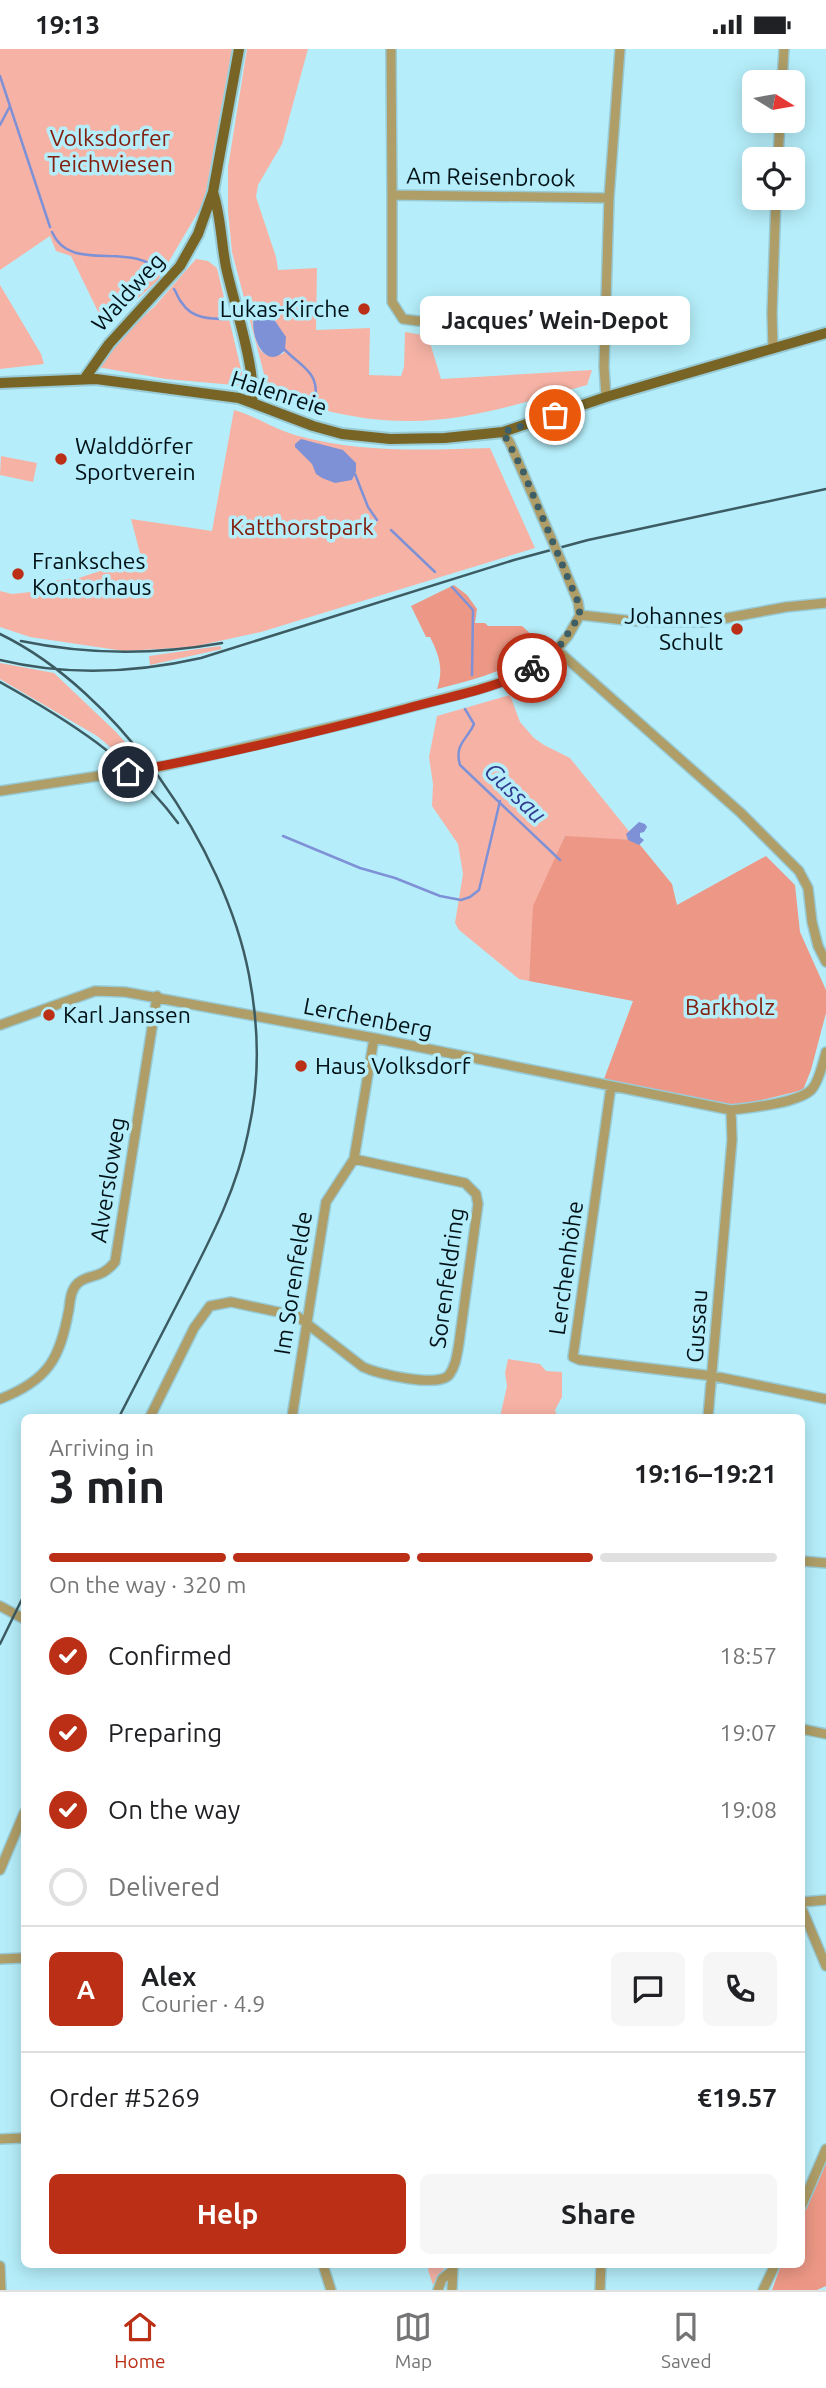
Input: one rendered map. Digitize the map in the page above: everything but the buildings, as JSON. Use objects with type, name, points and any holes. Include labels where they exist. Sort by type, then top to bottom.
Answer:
[{"type":"main road","name":"Waldweg","points":[[85,378],[108,344],[180,266],[190,249],[208,210],[213,191],[239,49]]},
{"type":"main road","name":"Waldweg","points":[[213,191],[219,211],[227,270],[253,382],[252,402]]},
{"type":"main road","name":"Halenreie","points":[[0,383],[85,378],[224,395],[252,402],[331,432],[372,438],[424,440],[503,432],[606,397],[826,333]]},
{"type":"street","name":"Am Reisenbrook","points":[[391,49],[392,195],[609,198]]},
{"type":"street","points":[[606,397],[605,309],[609,198],[620,49]]},
{"type":"street","points":[[783,70],[784,49]]},
{"type":"street","points":[[392,195],[392,302],[403,319],[418,321],[605,309]]},
{"type":"street","points":[[773,349],[776,210]]},
{"type":"street","points":[[0,791],[164,766],[361,720],[505,681],[542,662],[557,650],[580,615],[578,602],[503,432]]},
{"type":"street","points":[[580,615],[633,621],[705,622],[786,607],[826,603]]},
{"type":"street","points":[[557,650],[741,813],[799,871],[808,888],[812,922],[818,946],[826,962]]},
{"type":"street","name":"Lerchenberg","points":[[0,1025],[95,991],[125,992],[157,996],[731,1109]]},
{"type":"street","name":"Alversloweg","points":[[0,1399],[19,1391],[41,1376],[54,1360],[63,1341],[72,1292],[78,1282],[106,1273],[115,1262],[157,996]]},
{"type":"street","name":"Im Sorenfelde","points":[[292,1414],[326,1202],[354,1159],[374,1038]]},
{"type":"street","points":[[731,1109],[751,1108],[800,1097],[812,1089],[826,1052]]},
{"type":"street","name":"Lerchenhöhe","points":[[611,1086],[573,1357],[713,1376]]},
{"type":"street","name":"Gussau","points":[[708,1414],[732,1140],[731,1109]]},
{"type":"street","name":"Sorenfeldring","points":[[306,1321],[374,1372],[437,1382],[448,1377],[455,1365],[478,1204],[476,1194],[465,1183],[454,1179],[393,1169],[354,1159]]},
{"type":"street","points":[[151,1414],[194,1328],[210,1306],[232,1302],[273,1309],[306,1321]]},
{"type":"street","points":[[713,1376],[826,1399]]},
{"type":"street","points":[[805,1561],[826,1563]]},
{"type":"street","points":[[0,1606],[21,1617]]},
{"type":"street","points":[[805,1730],[826,1734]]},
{"type":"street","points":[[0,1870],[21,1820]]},
{"type":"street","points":[[805,1902],[826,1900]]},
{"type":"street","points":[[805,1916],[826,1966]]},
{"type":"street","points":[[0,1959],[21,1958]]},
{"type":"street","points":[[0,2139],[21,2138]]},
{"type":"street","points":[[805,2198],[826,2149]]},
{"type":"street","points":[[0,2266],[1,2290]]},
{"type":"street","points":[[324,2268],[331,2290]]},
{"type":"street","points":[[438,2290],[442,2279],[452,2268]]},
{"type":"street","points":[[453,2268],[453,2290]]},
{"type":"street","points":[[600,2290],[601,2268]]},
{"type":"street","points":[[763,2290],[774,2268]]},
{"type":"green space","name":"Volksdorfer Teichwiesen","points":[[0,49],[232,49],[204,202],[158,280],[106,328],[71,256],[56,251],[50,236],[0,270]]},
{"type":"green space","points":[[247,49],[308,49],[282,144],[258,185],[256,197],[278,270],[317,268],[316,330],[370,328],[369,375],[401,376],[404,367],[405,332],[428,336],[441,379],[592,370],[587,385],[475,414],[407,421],[336,413],[269,393],[232,252],[228,167]],"holes":[[[263,311],[275,319],[284,353],[268,356],[256,341],[252,318]]]},
{"type":"green space","points":[[196,259],[208,261],[217,268],[245,386],[166,379],[97,367],[118,339],[154,307]]},
{"type":"green space","points":[[0,285],[41,354],[44,364],[0,369]]},
{"type":"green space","name":"Katthorstpark","points":[[234,410],[295,435],[343,445],[392,449],[490,448],[535,548],[261,632],[192,647],[124,651],[30,637],[0,627],[0,591],[12,594],[40,591],[41,582],[79,578],[141,557],[131,519],[212,531]]},
{"type":"green space","points":[[1,456],[37,463],[33,482],[0,475]]},
{"type":"green space","points":[[454,585],[467,595],[477,609],[475,623],[485,623],[488,626],[522,626],[544,646],[506,668],[437,689],[440,675],[438,656],[411,606]]},
{"type":"green space","points":[[220,646],[222,649],[150,665],[149,656]]},
{"type":"green space","points":[[0,663],[54,673],[116,732],[138,757],[126,760],[97,736],[0,679]]},
{"type":"green space","points":[[510,695],[520,722],[534,738],[570,758],[636,840],[564,837],[530,967],[529,981],[519,979],[459,930],[455,923],[463,874],[458,844],[432,806],[433,784],[429,757],[437,716]]},
{"type":"green space","name":"Barkholz","points":[[565,836],[636,840],[672,884],[677,905],[766,856],[795,885],[800,932],[826,990],[826,1013],[803,1090],[737,1106],[604,1079],[633,1001],[529,981],[533,906]]},
{"type":"green space","points":[[508,1359],[540,1364],[546,1371],[562,1372],[562,1397],[555,1410],[556,1414],[501,1414],[507,1386],[505,1373]]},
{"type":"green space","points":[[826,2149],[826,2286],[817,2290],[772,2290],[780,2268],[805,2268],[805,2201]]},
{"type":"green space","points":[[428,2268],[444,2268],[433,2285]]},
{"type":"water","points":[[256,310],[271,315],[286,337],[285,350],[277,356],[270,357],[259,346],[253,328]]},
{"type":"water","points":[[301,439],[343,450],[356,463],[352,480],[335,483],[316,474],[312,464],[295,447]]},
{"type":"water","points":[[639,822],[647,827],[640,833],[644,840],[639,845],[628,840],[626,834]]},
{"type":"waterway","name":"Gussau","points":[[0,76],[50,227]]},
{"type":"waterway","points":[[0,125],[10,106]]},
{"type":"waterway","name":"Gussau","points":[[52,232],[61,245],[73,252],[135,258],[150,264],[162,274]]},
{"type":"waterway","name":"Gussau","points":[[174,289],[186,308],[196,315],[228,319]]},
{"type":"waterway","name":"Gussau","points":[[285,350],[313,378],[315,403]]},
{"type":"waterway","name":"Gussau","points":[[355,474],[368,507],[377,520]]},
{"type":"waterway","name":"Gussau","points":[[391,530],[435,572]]},
{"type":"waterway","name":"Gussau","points":[[452,587],[473,610],[472,675]]},
{"type":"waterway","name":"Gussau","points":[[465,709],[474,724],[460,747],[460,765],[560,860]]},
{"type":"waterway","points":[[283,836],[360,868],[395,878],[440,896],[461,900],[479,890],[500,801]]},
{"type":"railway","points":[[0,660],[50,669],[100,671],[151,667],[201,658],[514,560],[588,540],[826,489]]},
{"type":"railway","points":[[0,634],[44,660],[85,693],[124,733],[160,778],[191,826],[217,876],[236,926],[249,975],[257,1054],[255,1094],[243,1153],[223,1211],[206,1248],[121,1414]]},
{"type":"railway","points":[[21,641],[71,649],[122,652],[172,650],[222,643]]},
{"type":"railway","points":[[0,682],[74,726],[119,760],[160,800],[178,823]]},
{"type":"railway","points":[[0,1644],[21,1601]]},
{"type":"way so far","points":[[532,668],[557,650],[580,615],[578,602],[503,432],[555,415]]},
{"type":"place","name":"Lukas-Kirche","points":[[364,309]]},
{"type":"place","name":"Jacques’ Wein-Depot","points":[[555,415]]},
{"type":"place","name":"Walddörfer Sportverein","points":[[61,459]]},
{"type":"place","name":"Franksches Kontorhaus","points":[[18,574]]},
{"type":"place","name":"Johannes Schult","points":[[737,629]]},
{"type":"place","name":"Karl Janssen","points":[[49,1015]]},
{"type":"place","name":"Haus Volksdorf","points":[[301,1066]]},
{"type":"route","points":[[128,772],[361,720],[479,689],[505,681],[532,668]]}]
